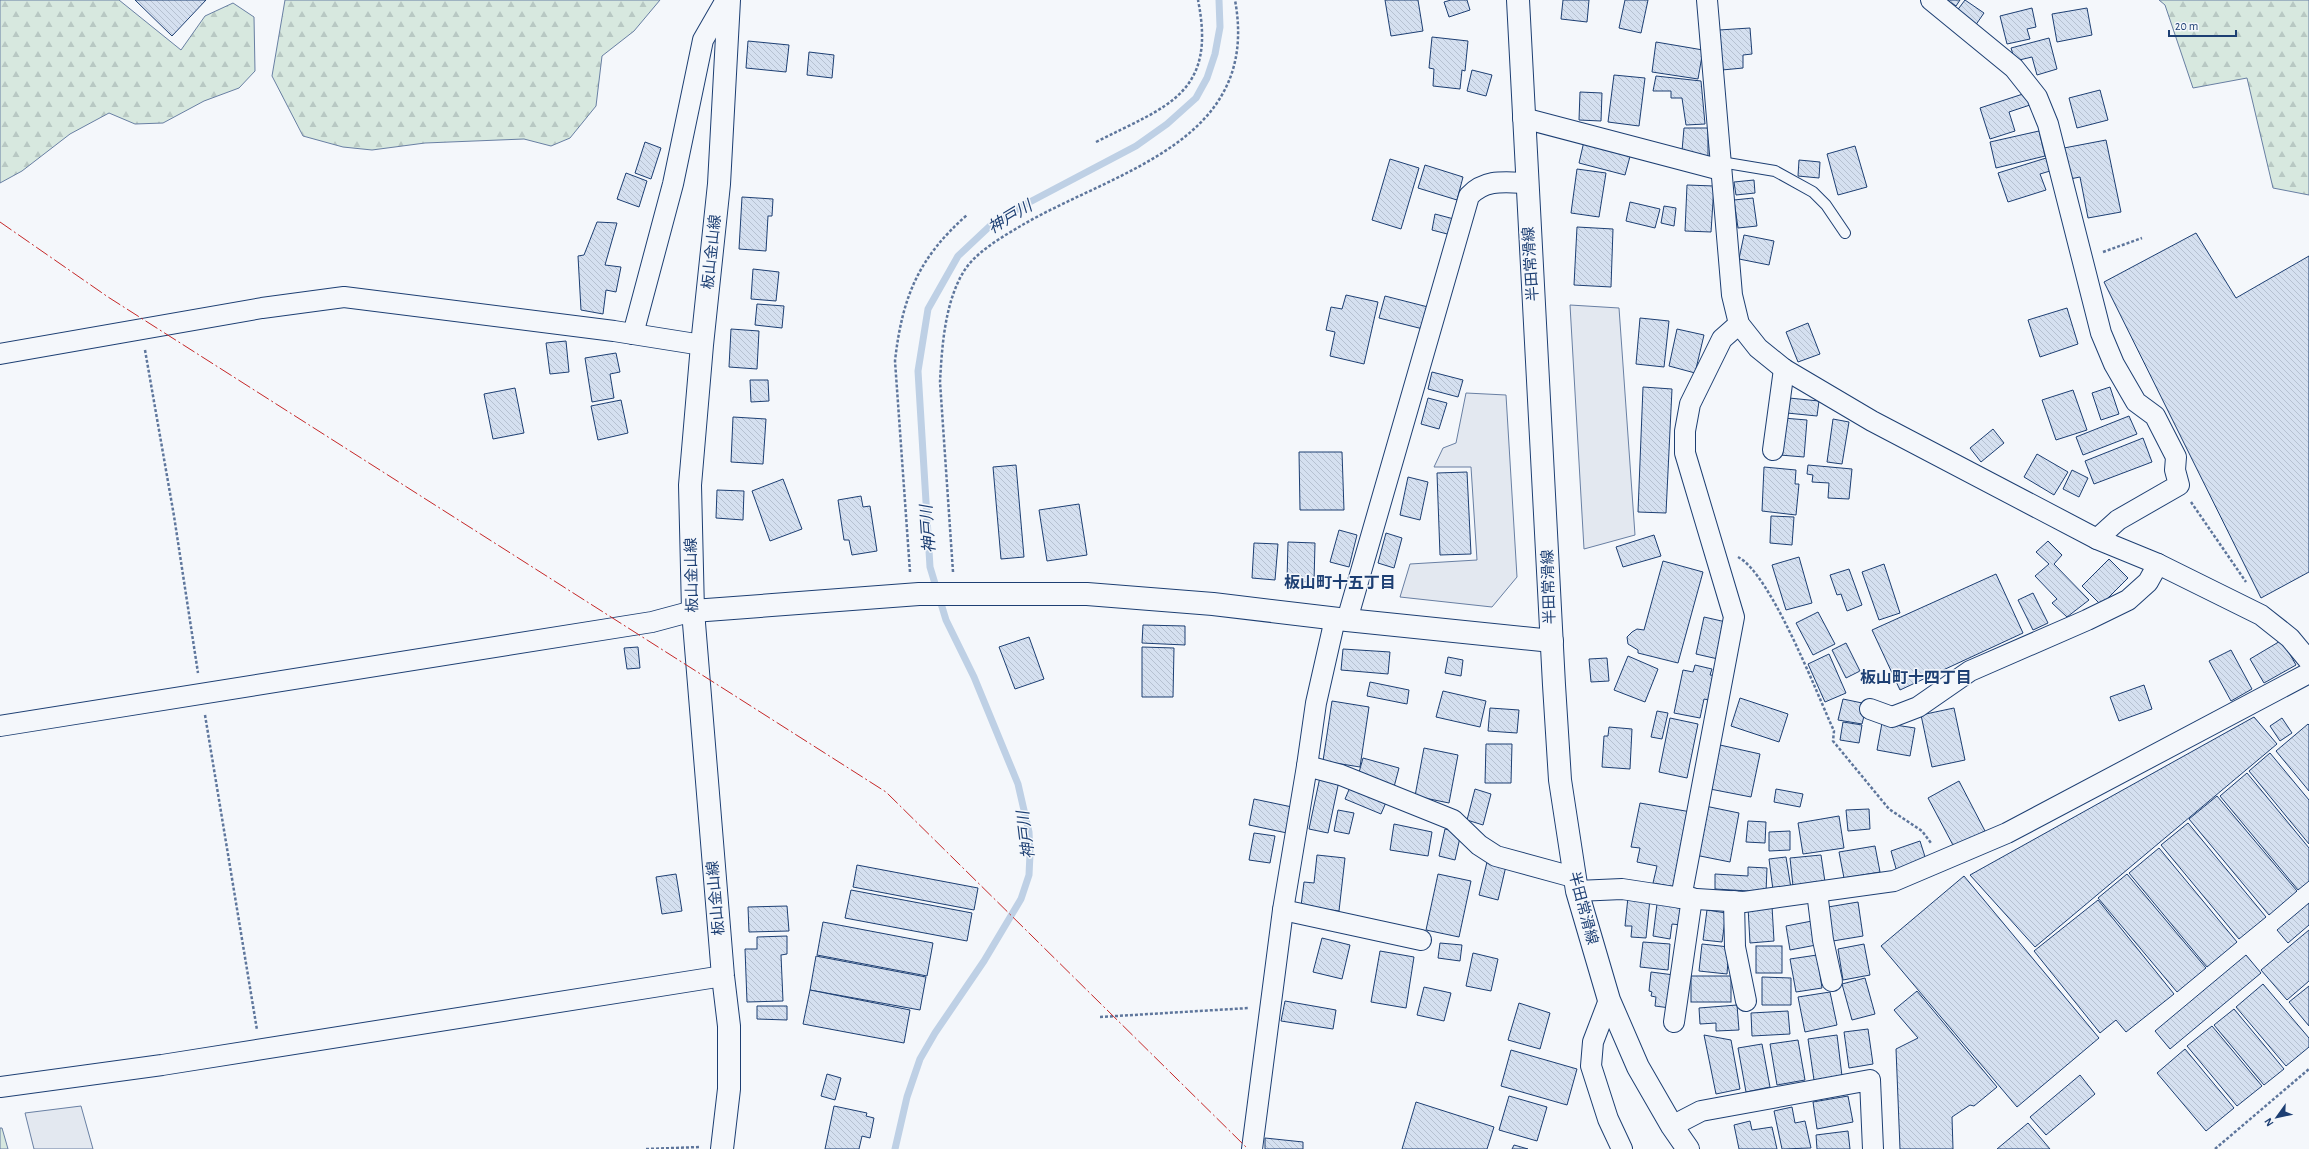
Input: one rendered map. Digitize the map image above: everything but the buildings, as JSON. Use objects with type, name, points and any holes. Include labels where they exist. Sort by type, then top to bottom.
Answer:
[{"type":"main road","name":"板山金山線","points":[[723,1148],[729,1089],[729,1026],[723,976],[693,611],[690,485],[702,345],[719,184],[728,0]]},
{"type":"main road","name":"半田常滑線","points":[[1518,0],[1526,183],[1539,387],[1560,780],[1575,884],[1609,1000],[1638,1067],[1672,1126],[1688,1149]]},
{"type":"main road","points":[[693,611],[916,594],[1087,594],[1213,604],[1341,620],[1552,641]]},
{"type":"street","points":[[633,334],[673,184],[703,40],[728,0]]},
{"type":"street","points":[[1707,0],[1732,295],[1739,324],[1758,348],[1784,369],[1872,421],[2097,539],[2158,564],[2261,615],[2290,638],[2307,655]]},
{"type":"street","points":[[1931,0],[2014,68],[2036,97],[2048,124],[2100,333],[2114,364],[2136,402],[2155,416],[2176,457],[2176,470],[2179,485],[2118,520],[2097,539]]},
{"type":"street","points":[[1523,118],[1721,166]]},
{"type":"street","points":[[1252,1149],[1283,910],[1316,703],[1469,196],[1475,189],[1490,182],[1526,183]]},
{"type":"street","points":[[0,354],[262,308],[344,296],[633,334],[702,345]]},
{"type":"street","points":[[1674,1022],[1686,898],[1734,616],[1685,453],[1685,431],[1690,404],[1722,339],[1739,324]]},
{"type":"street","points":[[1773,450],[1784,369]]},
{"type":"street","points":[[1870,709],[1892,717],[1918,707],[1970,671],[2087,620],[2128,600],[2148,582],[2158,564]]},
{"type":"street","points":[[0,726],[644,623],[693,611]]},
{"type":"street","points":[[1307,766],[1341,775],[1453,820],[1478,846],[1496,856],[1575,884],[1686,898],[1744,902],[1894,881],[1944,861],[2007,833],[2309,673]]},
{"type":"street","points":[[1817,892],[1822,940],[1832,981]]},
{"type":"street","points":[[1734,901],[1735,947],[1746,1001]]},
{"type":"street","points":[[1283,910],[1421,940]]},
{"type":"street","points":[[0,1087],[162,1065],[723,976]]},
{"type":"street","points":[[1609,1000],[1593,1042],[1591,1066],[1608,1119],[1622,1149]]},
{"type":"street","points":[[1672,1126],[1701,1111],[1870,1080],[1873,1149]]},
{"type":"lane","points":[[1721,166],[1775,171],[1813,192],[1826,205],[1845,234]]},
{"type":"path","points":[[1096,142],[1164,108],[1179,97],[1190,83],[1198,64],[1203,43],[1202,19],[1198,0]]},
{"type":"path","points":[[954,594],[940,382],[942,351],[956,287],[966,268],[974,258],[1004,236],[1046,211],[1116,179],[1169,148],[1191,133],[1206,119],[1226,89],[1238,53],[1239,34],[1235,0]]},
{"type":"path","points":[[916,594],[899,438],[895,361],[898,336],[904,309],[928,258],[944,235],[967,214]]},
{"type":"path","points":[[2081,260],[2142,238]]},
{"type":"path","points":[[2179,485],[2249,587],[2254,601],[2251,610]]},
{"type":"path","points":[[1717,559],[1735,556],[1745,560],[1758,576],[1779,610],[1834,732],[1833,741],[1889,809],[1922,831],[1944,861]]},
{"type":"path","points":[[1100,1017],[1181,1013],[1270,1006]]},
{"type":"path","points":[[2215,1149],[2309,1069]]},
{"type":"path","points":[[646,1149],[723,1148]]},
{"type":"green space","points":[[0,0],[119,0],[181,50],[205,16],[233,3],[254,17],[255,71],[239,88],[204,101],[163,123],[135,124],[109,113],[70,134],[22,171],[0,183]]},
{"type":"green space","points":[[285,0],[660,0],[634,31],[602,56],[596,106],[570,138],[551,146],[524,139],[425,143],[372,150],[343,147],[303,136],[272,76]]},
{"type":"green space","points":[[2159,0],[2309,0],[2309,195],[2273,188],[2247,78],[2193,88],[2165,5]]},
{"type":"green space","points":[[0,1128],[2,1128],[8,1149],[0,1149]]},
{"type":"shaded area","points":[[1570,305],[1619,308],[1635,535],[1584,549]]},
{"type":"shaded area","points":[[1466,393],[1506,395],[1517,577],[1492,607],[1400,597],[1410,564],[1477,560],[1471,467],[1434,467],[1443,448],[1456,443]]},
{"type":"shaded area","points":[[81,1106],[93,1149],[34,1149],[25,1113]]},
{"type":"waterway","name":"神戸川","points":[[895,1149],[907,1097],[920,1059],[935,1033],[984,961],[1021,899],[1029,875],[1030,854],[1029,832],[1018,784],[974,677],[946,620],[930,567],[918,371],[928,309],[958,256],[991,225],[1026,204],[1136,146],[1167,124],[1196,98],[1207,78],[1215,54],[1220,27],[1219,0]]},
{"type":"power","points":[[0,222],[108,297],[886,792],[1248,1149]]},
{"type":"district","name":"板山町十五丁目","points":[[1340,583]]},
{"type":"district","name":"板山町十四丁目","points":[[1916,678]]}]
